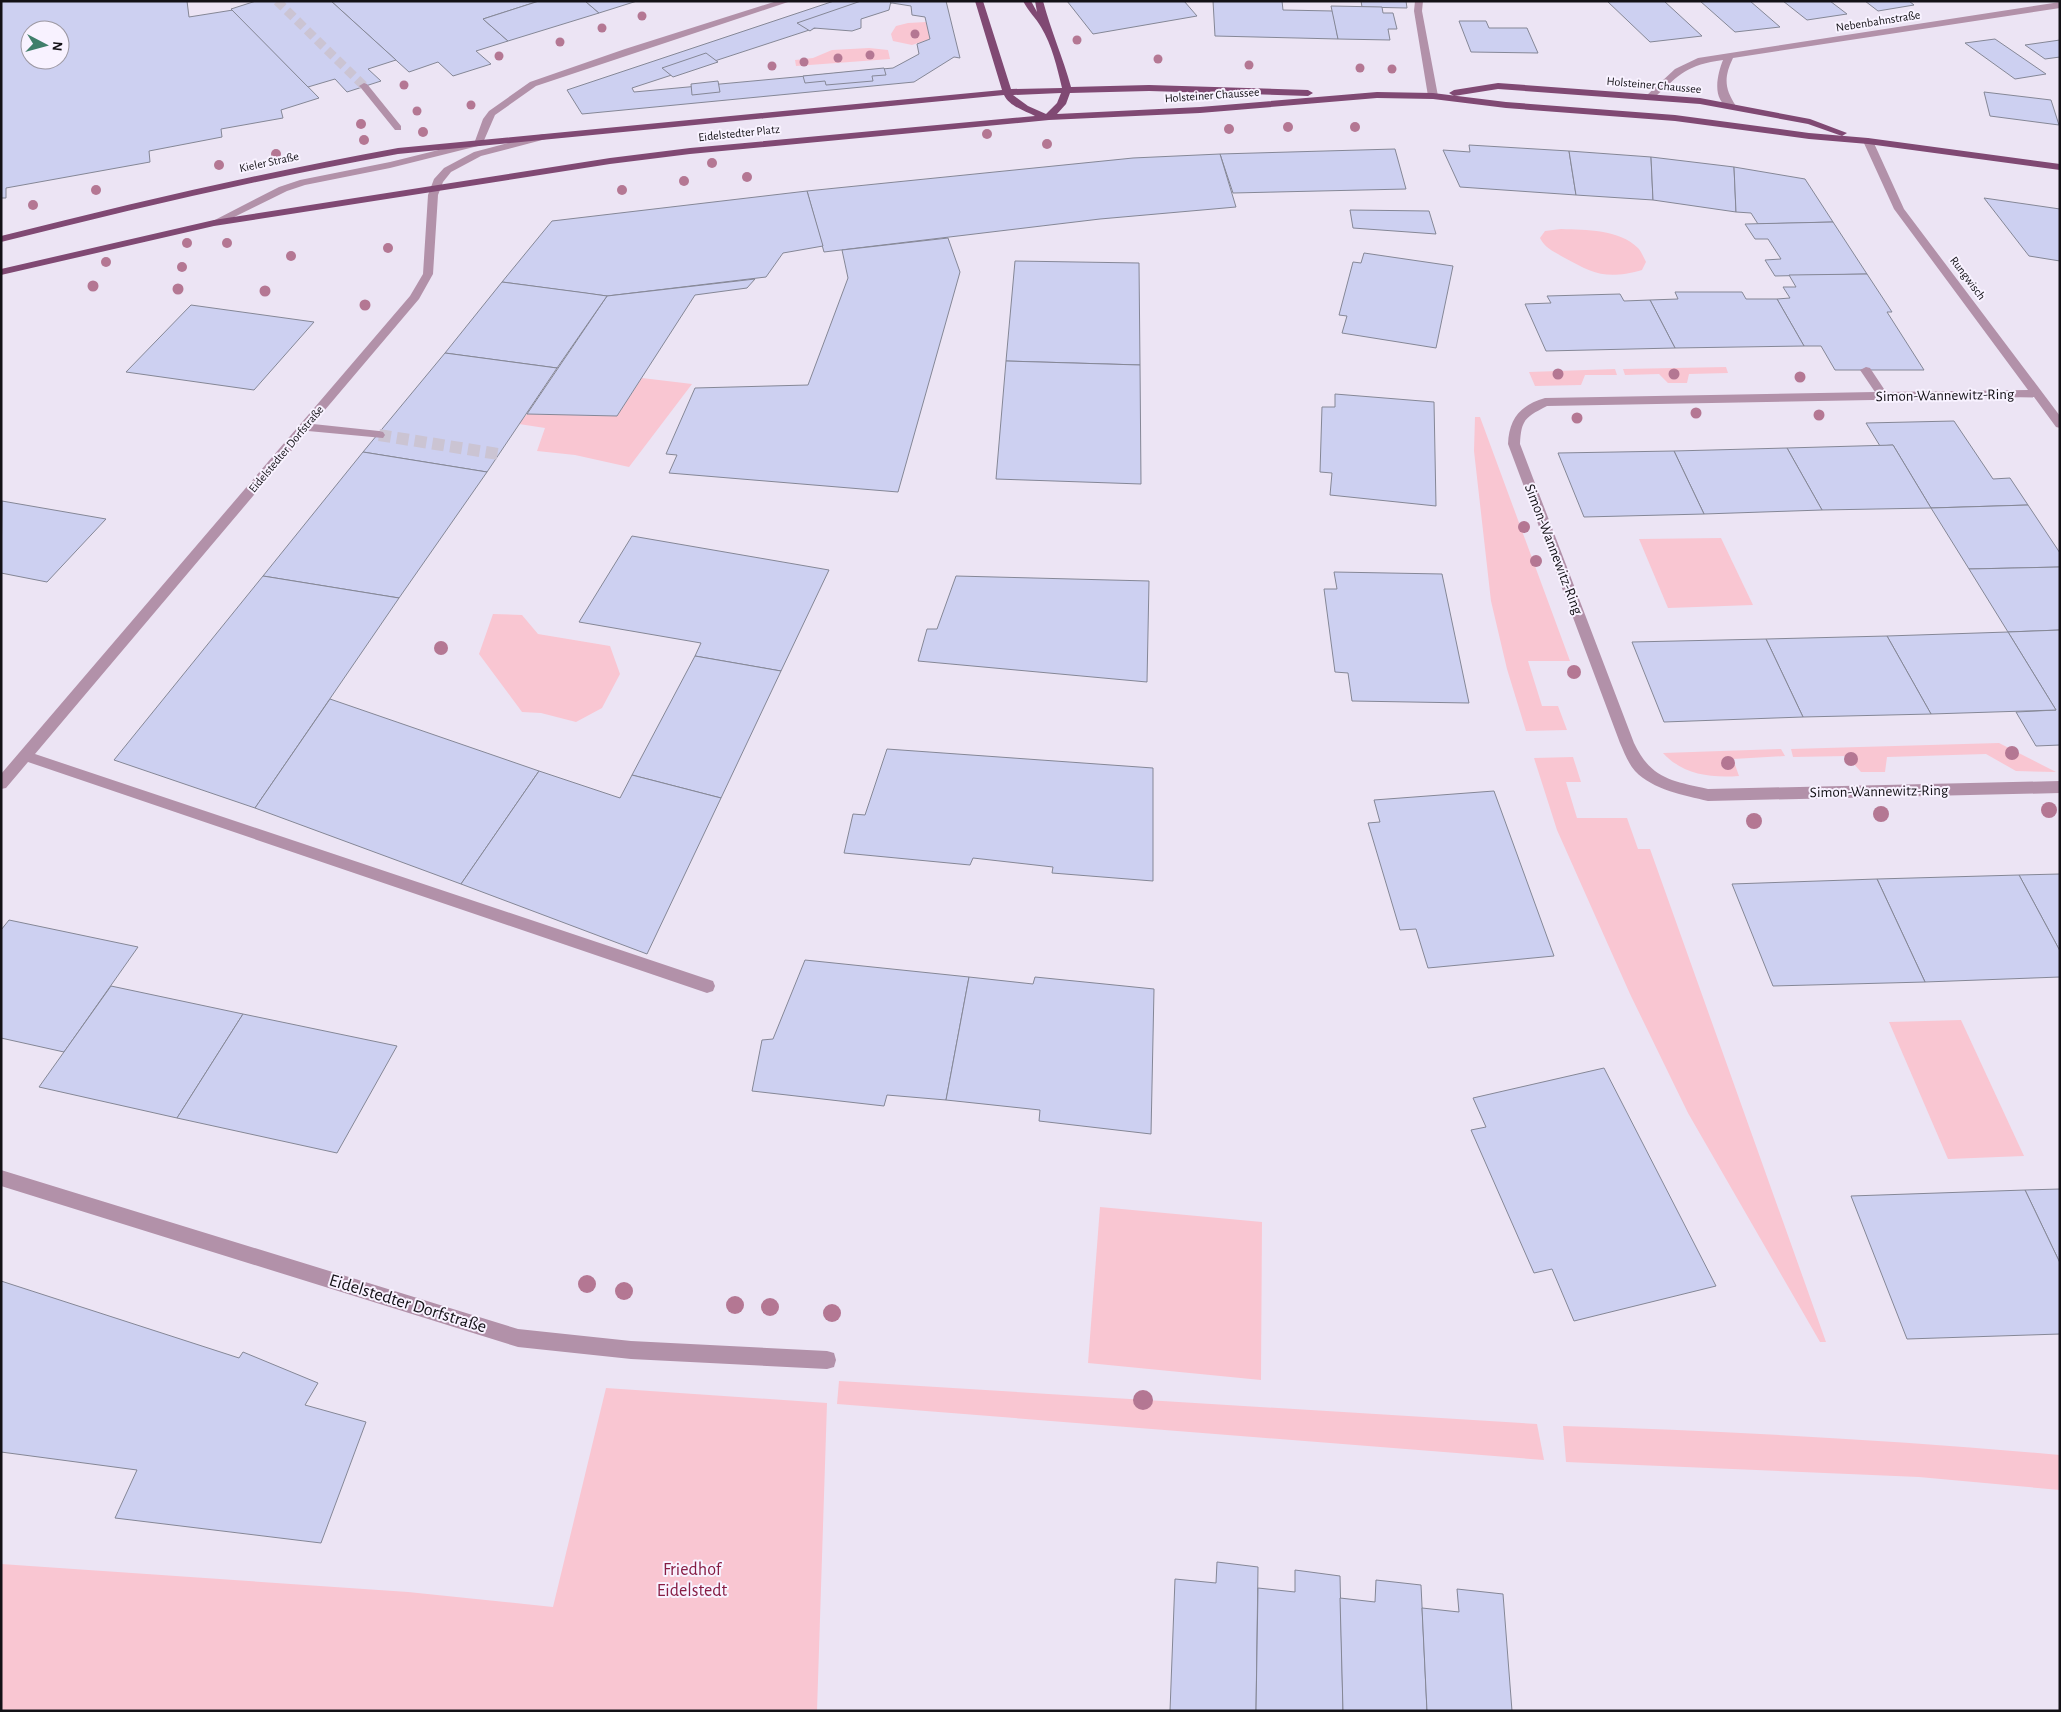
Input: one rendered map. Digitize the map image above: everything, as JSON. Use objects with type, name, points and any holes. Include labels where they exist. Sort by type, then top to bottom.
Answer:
[{"type":"main road","points":[[979,1],[1006,92],[1019,105],[1049,116],[1061,104],[1067,90],[1059,58],[1045,25],[1039,1]]},
{"type":"main road","points":[[1026,1],[1032,11],[1045,25]]},
{"type":"main road","name":"Holsteiner Chaussee","points":[[1433,96],[1498,86],[1651,96],[1731,106],[1810,122],[1868,141]]},
{"type":"main road","name":"Holsteiner Chaussee","points":[[1067,90],[1195,88],[1377,96],[1433,96],[1506,105],[1637,114],[1810,136],[1868,141],[2060,167]]},
{"type":"main road","points":[[1006,92],[1067,90]]},
{"type":"main road","name":"Eidelstedter Platz","points":[[546,136],[1006,92]]},
{"type":"main road","name":"Holsteiner Chaussee","points":[[1049,116],[1200,110],[1377,96]]},
{"type":"main road","name":"Eidelstedter Platz","points":[[433,189],[690,151],[1049,116]]},
{"type":"main road","name":"Kieler Straße","points":[[1,239],[178,195],[308,167],[398,151],[546,136]]},
{"type":"main road","points":[[1,272],[214,223],[433,189]]},
{"type":"street","points":[[214,223],[283,188],[303,182],[390,165],[479,143],[488,118],[511,98],[533,84],[628,51],[787,1]]},
{"type":"street","points":[[1419,1],[1418,11],[1433,96]]},
{"type":"street","name":"Nebenbahnstraße","points":[[1651,96],[1685,66],[1698,61],[2060,5]]},
{"type":"street","points":[[1729,57],[1720,80],[1723,95],[1731,106]]},
{"type":"street","points":[[364,86],[398,128]]},
{"type":"street","points":[[433,189],[453,164],[492,150],[546,136]]},
{"type":"street","name":"Rungwisch","points":[[1868,141],[1899,209],[2060,424]]},
{"type":"street","name":"Eidelstedter Dorfstraße","points":[[1,784],[415,297],[428,274],[433,189]]},
{"type":"street","points":[[1866,370],[1883,396]]},
{"type":"street","name":"Simon-Wannewitz-Ring","points":[[2036,392],[1545,402],[1522,414],[1514,426],[1514,444],[1627,744],[1640,766],[1659,780],[1678,788],[1708,795],[2060,787]]},
{"type":"street","points":[[305,427],[379,434]]},
{"type":"street","points":[[25,756],[707,986]]},
{"type":"street","name":"Eidelstedter Dorfstraße","points":[[1,1178],[518,1338],[632,1350],[827,1360]]},
{"type":"green space","points":[[926,22],[930,39],[912,45],[893,41],[891,34],[896,26]]},
{"type":"green space","points":[[869,48],[888,50],[890,59],[796,66],[795,60],[813,58],[832,50]]},
{"type":"green space","points":[[1561,229],[1602,232],[1621,237],[1638,248],[1646,262],[1642,270],[1619,275],[1601,274],[1592,271],[1553,251],[1540,238],[1545,231]]},
{"type":"green space","points":[[1726,367],[1728,373],[1689,374],[1687,383],[1668,383],[1659,374],[1625,375],[1623,369]]},
{"type":"green space","points":[[1615,369],[1617,375],[1585,375],[1581,385],[1535,386],[1529,372]]},
{"type":"green space","points":[[642,378],[692,384],[629,467],[575,455],[537,451],[545,428],[519,424],[527,414],[617,416]]},
{"type":"green space","points":[[1475,417],[1480,417],[1570,661],[1528,661],[1542,706],[1558,706],[1567,730],[1526,731],[1507,669],[1491,601],[1474,451]]},
{"type":"green space","points":[[1721,538],[1753,605],[1668,608],[1639,539]]},
{"type":"green space","points":[[493,614],[522,615],[538,634],[610,646],[620,674],[602,708],[576,722],[541,713],[522,712],[479,654]]},
{"type":"green space","points":[[1999,743],[2056,772],[2016,771],[1986,754],[1887,757],[1885,772],[1861,772],[1847,756],[1793,757],[1791,749]]},
{"type":"green space","points":[[1781,749],[1785,756],[1733,759],[1739,776],[1698,774],[1679,766],[1663,753]]},
{"type":"green space","points":[[1573,757],[1581,782],[1566,782],[1577,818],[1627,818],[1638,849],[1650,849],[1826,1342],[1820,1342],[1688,1113],[1630,994],[1557,830],[1534,758]]},
{"type":"green space","points":[[1961,1020],[2024,1156],[1948,1159],[1889,1022]]},
{"type":"green space","points":[[1100,1207],[1262,1222],[1261,1380],[1088,1363]]},
{"type":"green space","points":[[839,1381],[1537,1424],[1544,1460],[837,1404]]},
{"type":"green space","name":"Friedhof Eidelstedt","points":[[606,1388],[827,1403],[817,1711],[1,1711],[1,1564],[408,1592],[553,1607]]},
{"type":"green space","points":[[1563,1426],[1812,1437],[2060,1455],[2060,1490],[1919,1477],[1566,1462]]},
{"type":"building","points":[[1,1],[187,1],[189,17],[233,10],[319,98],[281,110],[283,118],[221,129],[222,137],[149,151],[150,162],[6,188],[6,198],[1,198]]},
{"type":"building","points":[[256,1],[331,1],[396,60],[368,69],[381,81],[347,92],[335,79],[308,87],[231,9]]},
{"type":"building","points":[[331,1],[539,1],[483,19],[508,41],[476,51],[491,64],[453,76],[438,62],[409,72]]},
{"type":"building","points":[[539,1],[585,1],[599,13],[508,41],[483,19]]},
{"type":"building","points":[[585,1],[637,1],[599,13]]},
{"type":"building","points":[[834,1],[946,1],[960,58],[954,57],[914,82],[582,114],[567,90]],"holes":[[[892,3],[911,6],[912,15],[925,17],[930,39],[917,44],[919,54],[893,68],[634,92],[632,88]]]},
{"type":"building","points":[[861,1],[891,1],[889,10],[861,19],[861,28],[852,31],[814,28],[810,31],[797,23]]},
{"type":"building","points":[[1067,1],[1184,1],[1197,16],[1093,34]]},
{"type":"building","points":[[1213,1],[1282,1],[1283,10],[1333,11],[1338,39],[1215,36]]},
{"type":"building","points":[[1361,1],[1406,1],[1407,8],[1362,7]]},
{"type":"building","points":[[1607,1],[1664,1],[1702,36],[1650,42]]},
{"type":"building","points":[[1700,1],[1750,1],[1780,27],[1735,32]]},
{"type":"building","points":[[1783,1],[1830,1],[1847,14],[1807,20]]},
{"type":"building","points":[[1865,1],[1909,1],[1914,5],[1878,11]]},
{"type":"building","points":[[1331,6],[1382,7],[1383,13],[1393,13],[1397,29],[1388,29],[1390,40],[1338,39]]},
{"type":"building","points":[[1459,21],[1486,21],[1489,28],[1527,28],[1538,53],[1471,52]]},
{"type":"building","points":[[1995,39],[2046,74],[2015,79],[1965,43]]},
{"type":"building","points":[[2060,40],[2060,57],[2045,59],[2025,45]]},
{"type":"building","points":[[706,53],[718,62],[673,77],[662,68]]},
{"type":"building","points":[[884,68],[886,75],[872,76],[873,81],[826,85],[825,81],[805,83],[803,76]]},
{"type":"building","points":[[718,81],[720,92],[692,95],[691,84]]},
{"type":"building","points":[[1984,92],[2051,100],[2059,125],[1990,116]]},
{"type":"building","points":[[1469,145],[1569,151],[1576,195],[1460,187],[1443,150],[1470,152]]},
{"type":"building","points":[[1395,149],[1406,189],[1233,193],[1220,154]]},
{"type":"building","points":[[1569,151],[1651,157],[1653,200],[1576,195]]},
{"type":"building","points":[[1220,154],[1236,207],[1100,219],[824,252],[807,191],[1133,158]]},
{"type":"building","points":[[1651,157],[1734,167],[1736,212],[1653,200]]},
{"type":"building","points":[[1734,167],[1805,179],[1833,222],[1758,224],[1751,213],[1736,212]]},
{"type":"building","points":[[807,191],[823,246],[783,253],[766,277],[607,296],[502,282],[552,221]]},
{"type":"building","points":[[1984,198],[2060,209],[2060,261],[2029,256]]},
{"type":"building","points":[[1350,210],[1429,211],[1436,234],[1353,228]]},
{"type":"building","points":[[1833,222],[1867,274],[1775,276],[1765,260],[1781,259],[1768,239],[1755,239],[1745,224]]},
{"type":"building","points":[[948,238],[960,272],[898,492],[669,473],[677,455],[666,454],[695,388],[808,385],[848,278],[842,250]]},
{"type":"building","points":[[1364,253],[1453,266],[1436,348],[1342,333],[1347,316],[1339,315],[1353,262],[1361,263]]},
{"type":"building","points":[[1015,261],[1139,263],[1140,365],[1006,361]]},
{"type":"building","points":[[1867,274],[1892,312],[1887,312],[1924,370],[1835,370],[1821,346],[1804,346],[1777,299],[1790,298],[1783,287],[1796,287],[1789,275]]},
{"type":"building","points":[[755,279],[747,288],[695,295],[617,416],[527,414],[607,296]]},
{"type":"building","points":[[502,282],[607,296],[557,368],[445,353]]},
{"type":"building","points":[[1675,292],[1742,292],[1746,299],[1777,299],[1804,346],[1675,348],[1650,300],[1678,299]]},
{"type":"building","points":[[1620,294],[1624,301],[1650,300],[1675,348],[1546,351],[1525,304],[1551,303],[1547,296]]},
{"type":"building","points":[[191,305],[314,322],[254,390],[126,372]]},
{"type":"building","points":[[445,353],[557,368],[487,472],[363,452]]},
{"type":"building","points":[[1006,361],[1140,365],[1141,484],[996,479]]},
{"type":"building","points":[[1335,394],[1434,402],[1436,506],[1330,495],[1332,473],[1320,472],[1322,407],[1335,407]]},
{"type":"building","points":[[1954,421],[1993,479],[2010,478],[2028,505],[1931,508],[1893,445],[1880,446],[1866,423]]},
{"type":"building","points":[[1893,445],[1931,508],[1822,510],[1787,448]]},
{"type":"building","points":[[1787,448],[1822,510],[1704,514],[1674,451]]},
{"type":"building","points":[[1674,451],[1704,514],[1584,517],[1558,453]]},
{"type":"building","points":[[363,452],[487,472],[399,598],[263,576]]},
{"type":"building","points":[[2,501],[106,519],[47,582],[1,573]]},
{"type":"building","points":[[2028,505],[2060,553],[2060,567],[1969,569],[1931,508]]},
{"type":"building","points":[[632,536],[829,570],[781,671],[695,656],[701,643],[579,622]]},
{"type":"building","points":[[2060,567],[2060,630],[2008,632],[1969,569]]},
{"type":"building","points":[[1334,572],[1442,574],[1469,703],[1352,701],[1348,673],[1335,672],[1324,589],[1337,589]]},
{"type":"building","points":[[263,576],[399,598],[255,808],[114,760]]},
{"type":"building","points":[[956,576],[1149,581],[1147,682],[918,661],[927,629],[937,629]]},
{"type":"building","points":[[2060,630],[2060,745],[2036,746],[2016,712],[2056,710],[2008,632]]},
{"type":"building","points":[[2008,632],[2056,710],[1931,714],[1887,636]]},
{"type":"building","points":[[1887,636],[1931,714],[1803,717],[1766,639]]},
{"type":"building","points":[[1766,639],[1803,717],[1664,722],[1632,642]]},
{"type":"building","points":[[695,656],[781,671],[721,798],[632,775]]},
{"type":"building","points":[[330,699],[539,771],[461,884],[255,808]]},
{"type":"building","points":[[887,749],[1153,768],[1153,881],[1052,873],[1053,867],[973,858],[970,865],[844,853],[853,814],[865,815]]},
{"type":"building","points":[[539,771],[620,798],[632,775],[721,798],[647,954],[461,884]]},
{"type":"building","points":[[1494,791],[1554,956],[1428,968],[1416,929],[1400,930],[1368,823],[1380,822],[1374,800]]},
{"type":"building","points":[[2060,874],[2060,951],[2019,875]]},
{"type":"building","points":[[2019,875],[2060,951],[2060,977],[1925,982],[1877,879]]},
{"type":"building","points":[[1877,879],[1925,982],[1773,986],[1732,884]]},
{"type":"building","points":[[9,920],[138,947],[64,1052],[1,1038],[1,930]]},
{"type":"building","points":[[805,960],[969,977],[946,1100],[887,1095],[884,1106],[752,1091],[762,1040],[773,1039]]},
{"type":"building","points":[[969,977],[1033,984],[1035,977],[1154,989],[1151,1134],[1039,1121],[1040,1110],[946,1100]]},
{"type":"building","points":[[111,986],[243,1014],[177,1118],[39,1087]]},
{"type":"building","points":[[243,1014],[397,1046],[337,1153],[177,1118]]},
{"type":"building","points":[[1604,1068],[1716,1286],[1574,1321],[1552,1269],[1534,1273],[1471,1130],[1486,1127],[1473,1098]]},
{"type":"building","points":[[2060,1189],[2060,1263],[2025,1190]]},
{"type":"building","points":[[2025,1190],[2060,1263],[2060,1334],[1907,1339],[1851,1196]]},
{"type":"building","points":[[1,1281],[239,1358],[243,1352],[318,1383],[305,1405],[366,1422],[321,1543],[115,1518],[137,1470],[1,1452]]},
{"type":"building","points":[[1217,1562],[1258,1567],[1256,1711],[1170,1711],[1175,1579],[1216,1583]]},
{"type":"building","points":[[1295,1570],[1340,1576],[1343,1711],[1256,1711],[1258,1588],[1295,1592]]},
{"type":"building","points":[[1376,1580],[1421,1585],[1427,1711],[1343,1711],[1340,1598],[1375,1602]]},
{"type":"building","points":[[1457,1589],[1503,1594],[1512,1711],[1427,1711],[1422,1608],[1459,1612]]},
{"type":"tunnel","points":[[277,1],[364,86]]},
{"type":"tunnel","points":[[379,435],[498,454]]}]
